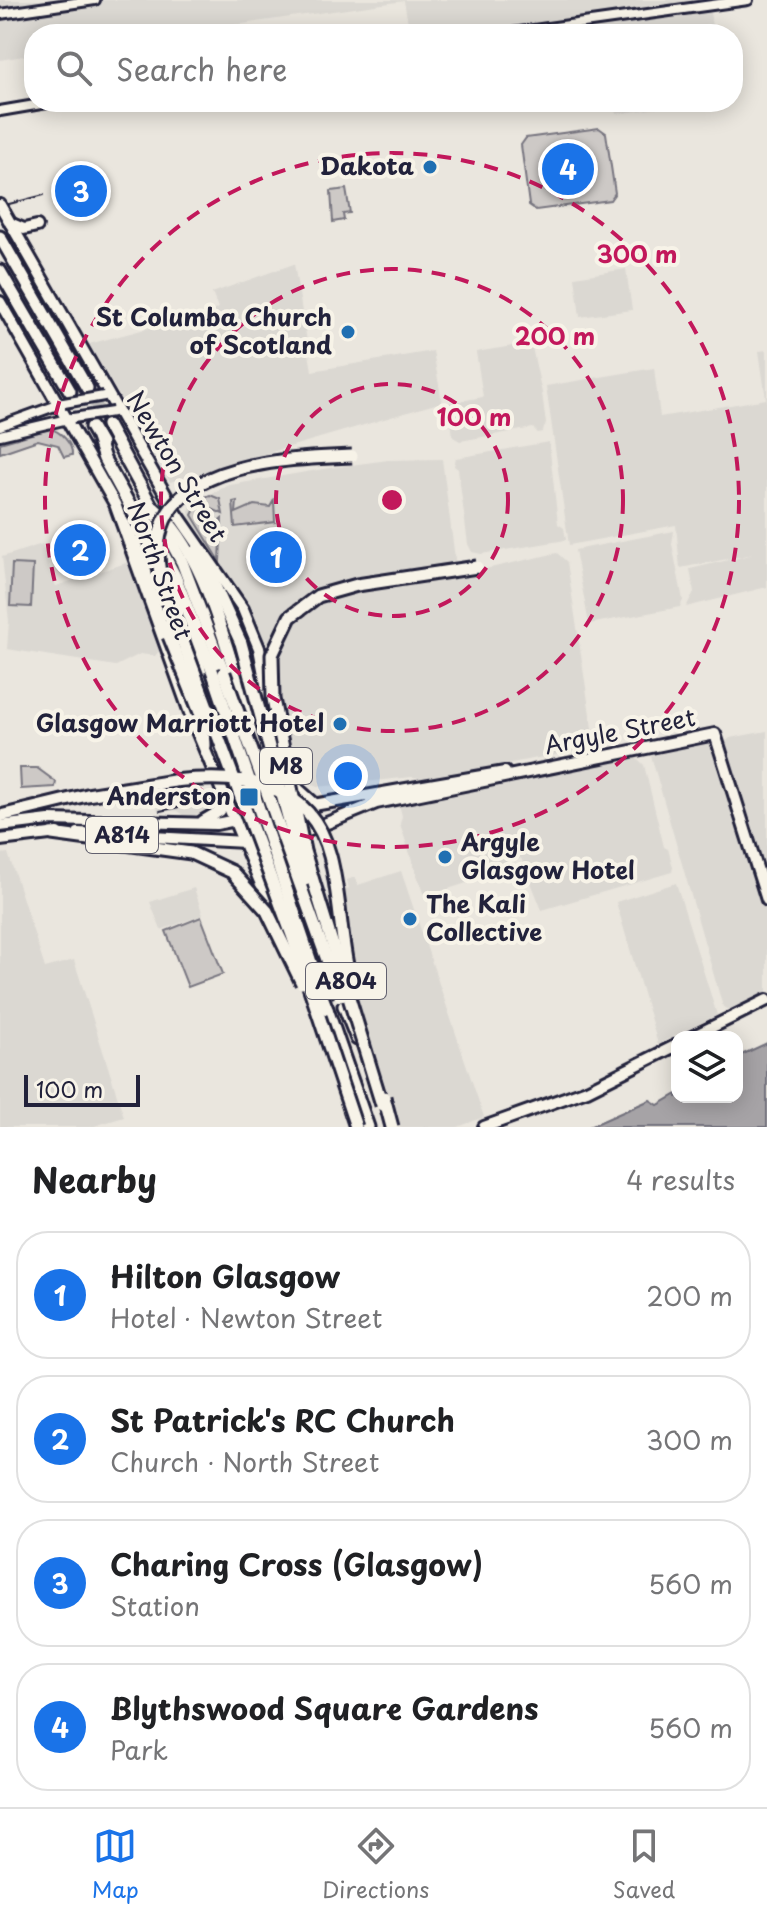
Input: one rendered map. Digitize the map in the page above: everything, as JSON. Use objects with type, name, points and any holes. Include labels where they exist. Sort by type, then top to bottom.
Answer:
[{"type":"highway","points":[[0,237],[87,388]]},
{"type":"highway","points":[[0,271],[64,399]]},
{"type":"highway","name":"M8","points":[[107,425],[182,562],[368,1127]]},
{"type":"highway","name":"M8","points":[[205,746],[202,678],[186,626],[164,572],[104,459],[94,432],[175,576],[218,671],[393,1127]]},
{"type":"highway","name":"M8","points":[[235,783],[166,596],[158,565],[160,538],[169,512],[192,486],[235,468],[352,456]]},
{"type":"highway","name":"M8","points":[[154,508],[168,520],[211,601],[246,708],[288,810]]},
{"type":"highway","points":[[122,521],[137,548],[206,726],[235,783],[292,935],[356,1127]]},
{"type":"highway","points":[[198,549],[241,643],[297,855],[344,1006]]},
{"type":"highway","name":"M8","points":[[382,1105],[304,851],[273,699],[272,655],[290,617],[318,596],[357,585],[477,567]]},
{"type":"highway","name":"M8","points":[[166,596],[327,1009]]},
{"type":"highway","points":[[0,816],[118,789],[211,777],[253,780],[291,799],[314,821],[330,855],[346,966],[393,1127]]},
{"type":"highway","points":[[52,834],[191,853],[232,872],[267,911],[332,1058]]},
{"type":"main road","name":"Newton Street","points":[[0,205],[116,412],[198,549],[238,600],[253,630],[288,780],[291,823],[393,1127]]},
{"type":"main road","points":[[10,223],[24,229],[37,226],[27,237],[25,249]]},
{"type":"main road","name":"North Street","points":[[0,302],[64,399],[122,521],[147,600],[238,825]]},
{"type":"main road","name":"Argyle Street","points":[[238,825],[288,810],[484,774],[533,769],[715,734],[767,900]]},
{"type":"main road","name":"Argyle Street","points":[[245,842],[295,836],[361,807],[485,783],[533,769]]},
{"type":"main road","points":[[288,780],[316,805]]},
{"type":"main road","points":[[193,824],[216,815],[226,796]]},
{"type":"main road","points":[[238,825],[291,823],[361,807]]},
{"type":"main road","name":"A814","points":[[0,826],[49,820],[238,825]]},
{"type":"main road","name":"A804","points":[[238,825],[336,1066],[356,1127]]},
{"type":"main road","name":"A814","points":[[0,840],[52,834],[245,842]]},
{"type":"main road","points":[[704,1031],[767,1000]]},
{"type":"main road","points":[[484,1127],[551,1105],[671,1048]]},
{"type":"street","points":[[0,14],[95,0]]},
{"type":"street","points":[[576,24],[748,0]]},
{"type":"street","points":[[0,111],[24,107]]},
{"type":"street","points":[[0,426],[64,399],[107,396]]},
{"type":"street","points":[[0,435],[116,412]]},
{"type":"shaded area","points":[[0,0],[748,0],[709,5],[712,24],[408,24],[404,1],[242,24],[24,24],[24,56],[0,60]]},
{"type":"shaded area","points":[[599,128],[606,133],[615,193],[610,200],[536,210],[529,205],[521,145],[526,138]]},
{"type":"shaded area","points":[[346,189],[350,213],[343,214],[344,220],[333,222],[331,191]]},
{"type":"shaded area","points":[[294,264],[312,371],[433,351],[442,402],[170,482],[89,344],[213,311],[218,308],[212,293]]},
{"type":"shaded area","points":[[626,269],[632,310],[580,317],[575,277]]},
{"type":"shaded area","points":[[531,343],[546,424],[542,432],[538,433],[533,428],[460,441],[453,437],[449,403],[483,397],[476,352]]},
{"type":"shaded area","points":[[767,350],[767,587],[686,607],[694,592],[690,569],[754,554],[680,568],[676,525],[569,545],[546,386],[654,368],[660,417],[766,399],[759,351]]},
{"type":"shaded area","points":[[49,429],[65,438],[72,455],[64,457],[58,445],[38,440],[0,453],[0,443]]},
{"type":"shaded area","points":[[549,442],[558,524],[564,528],[566,540],[481,554],[472,552],[468,544],[458,469],[454,466],[456,458]]},
{"type":"shaded area","points":[[442,459],[456,566],[321,591],[300,603],[285,618],[268,670],[264,648],[248,609],[190,522],[189,511],[194,501],[230,485],[329,468],[388,460]]},
{"type":"shaded area","points":[[210,495],[220,499],[223,514],[205,506],[209,533],[213,535],[211,528],[222,519],[220,561],[192,515],[200,499]]},
{"type":"shaded area","points":[[274,500],[275,522],[235,527],[233,502],[237,501],[236,513],[254,505],[270,507]]},
{"type":"shaded area","points":[[674,531],[672,544],[683,600],[680,607],[589,624],[575,550]]},
{"type":"shaded area","points":[[42,544],[56,586],[129,562],[157,642],[159,651],[155,656],[140,654],[116,666],[7,649],[9,621],[2,557]]},
{"type":"shaded area","points":[[557,553],[567,562],[594,741],[591,748],[426,779],[412,777],[317,787],[291,770],[279,708],[275,666],[279,644],[294,617],[330,598],[351,592],[459,575]]},
{"type":"shaded area","points":[[12,564],[33,565],[31,607],[10,606]]},
{"type":"shaded area","points":[[767,731],[767,888],[724,743],[730,738]]},
{"type":"shaded area","points":[[712,741],[718,745],[767,909],[767,993],[730,1010],[723,1007],[651,756]]},
{"type":"shaded area","points":[[636,757],[644,765],[672,872],[542,910],[521,858],[513,861],[512,868],[430,895],[423,893],[400,824],[399,804]]},
{"type":"shaded area","points":[[20,768],[37,768],[56,782],[55,787],[21,789]]},
{"type":"shaded area","points":[[216,794],[214,815],[211,809],[187,818],[177,811],[158,811],[157,807]]},
{"type":"shaded area","points":[[8,853],[45,968],[74,960],[124,1117],[91,1127],[0,1127],[0,854]]},
{"type":"shaded area","points":[[401,871],[484,1117],[458,1127],[399,1127],[333,927],[346,922],[341,908],[347,906],[342,891],[349,888],[347,880],[355,877],[358,885]]},
{"type":"shaded area","points":[[676,883],[717,1015],[684,1031],[671,1031],[671,1038],[658,1044],[616,902]]},
{"type":"shaded area","points":[[194,888],[203,915],[161,930],[150,902]]},
{"type":"shaded area","points":[[201,917],[223,974],[188,987],[166,931]]},
{"type":"shaded area","points":[[767,1043],[767,1127],[589,1127],[650,1100],[658,1105],[671,1097],[671,1103],[743,1103],[743,1054]]},
{"type":"tunnel","points":[[87,389],[107,425]]},
{"type":"railway","points":[[9,204],[44,195]]},
{"type":"railway","points":[[160,811],[217,799]]},
{"type":"place","name":"Dakota","points":[[430,167]]},
{"type":"place","name":"Blythswood Square Gardens","points":[[568,169]]},
{"type":"place","name":"Charing Cross (Glasgow)","points":[[81,191]]},
{"type":"place","name":"St Columba Church of Scotland","points":[[348,332]]},
{"type":"place","name":"St Patrick's RC Church","points":[[80,550]]},
{"type":"place","name":"Hilton Glasgow","points":[[276,557]]},
{"type":"place","name":"Glasgow Marriott Hotel","points":[[340,724]]},
{"type":"place","name":"Anderston","points":[[249,797]]},
{"type":"place","name":"Argyle Glasgow Hotel","points":[[445,857]]},
{"type":"place","name":"The Kali Collective","points":[[410,919]]}]
